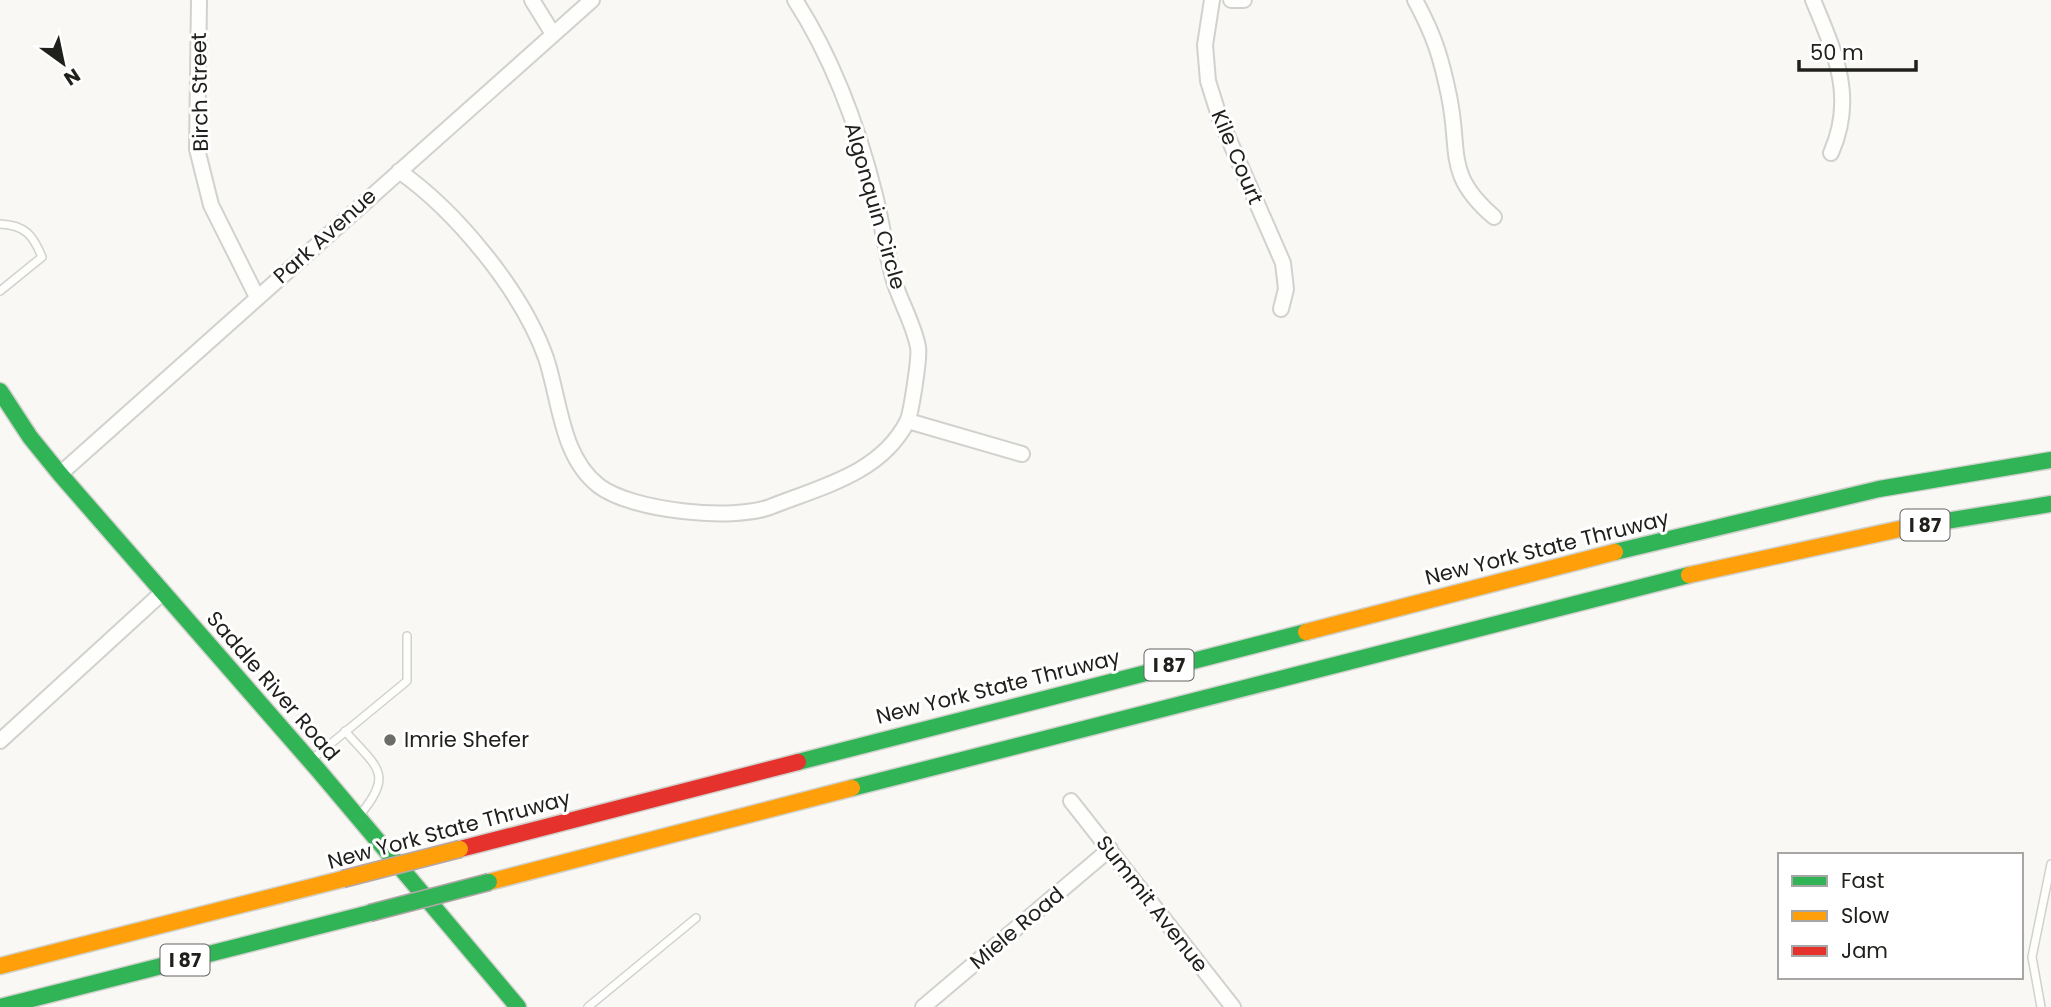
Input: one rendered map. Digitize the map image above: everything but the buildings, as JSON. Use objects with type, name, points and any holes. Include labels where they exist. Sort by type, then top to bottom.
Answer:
[{"type":"main road","name":"Saddle River Road","points":[[0,391],[30,437],[60,474],[310,760],[518,1007]]},
{"type":"main road","name":"New York State Thruway","points":[[0,966],[1723,524],[1879,489],[2051,460]]},
{"type":"main road","name":"I 87","points":[[0,1007],[1572,605],[1870,536],[2051,504]]},
{"type":"street","name":"Birch Street","points":[[199,0],[197,149],[211,205],[257,297]]},
{"type":"street","points":[[531,0],[553,34]]},
{"type":"street","name":"Park Avenue","points":[[60,474],[592,0]]},
{"type":"street","name":"Algonquin Circle","points":[[399,171],[428,191],[464,228],[518,303],[545,357],[573,454],[600,486],[640,503],[676,512],[756,512],[857,474],[885,451],[908,421],[919,349],[894,280],[874,191],[840,85],[817,34],[795,0]]},
{"type":"street","name":"Kile Court","points":[[1212,0],[1205,45],[1208,81],[1220,119],[1283,263],[1286,289],[1281,309]]},
{"type":"street","points":[[1231,0],[1244,0]]},
{"type":"street","points":[[1415,0],[1436,39],[1450,99],[1457,165],[1471,197],[1494,217]]},
{"type":"street","points":[[1813,0],[1833,49],[1843,96],[1842,129],[1831,153]]},
{"type":"street","points":[[908,421],[1022,454]]},
{"type":"street","points":[[0,741],[163,592]]},
{"type":"street","name":"Summit Avenue","points":[[1071,801],[1233,1007]]},
{"type":"street","name":"Miele Road","points":[[923,1007],[1110,849]]},
{"type":"lane","points":[[0,224],[21,227],[28,231],[42,257],[0,291]]},
{"type":"lane","points":[[310,760],[407,681],[407,636]]},
{"type":"lane","points":[[345,731],[374,764],[380,779],[375,796],[358,817]]},
{"type":"lane","points":[[2042,1007],[2032,957],[2051,864]]},
{"type":"lane","points":[[588,1007],[696,918]]},
{"type":"traffic: fast","points":[[0,391],[30,437],[60,474],[319,771],[518,1007]]},
{"type":"traffic: fast","points":[[1615,552],[1879,489],[2051,460]]},
{"type":"traffic: fast","points":[[1909,527],[2051,504]]},
{"type":"traffic: fast","points":[[852,788],[1689,575]]},
{"type":"traffic: fast","points":[[798,762],[1306,632]]},
{"type":"traffic: fast","points":[[370,913],[489,882]]},
{"type":"traffic: fast","points":[[0,1007],[370,913]]},
{"type":"traffic: slow","points":[[1689,575],[1909,527]]},
{"type":"traffic: slow","points":[[1306,632],[1615,552]]},
{"type":"traffic: slow","points":[[489,882],[852,788]]},
{"type":"traffic: slow","points":[[343,879],[460,849]]},
{"type":"traffic: slow","points":[[0,966],[343,879]]},
{"type":"traffic: jam","points":[[460,849],[798,762]]},
{"type":"place","name":"Imrie Shefer","points":[[390,740]]}]
